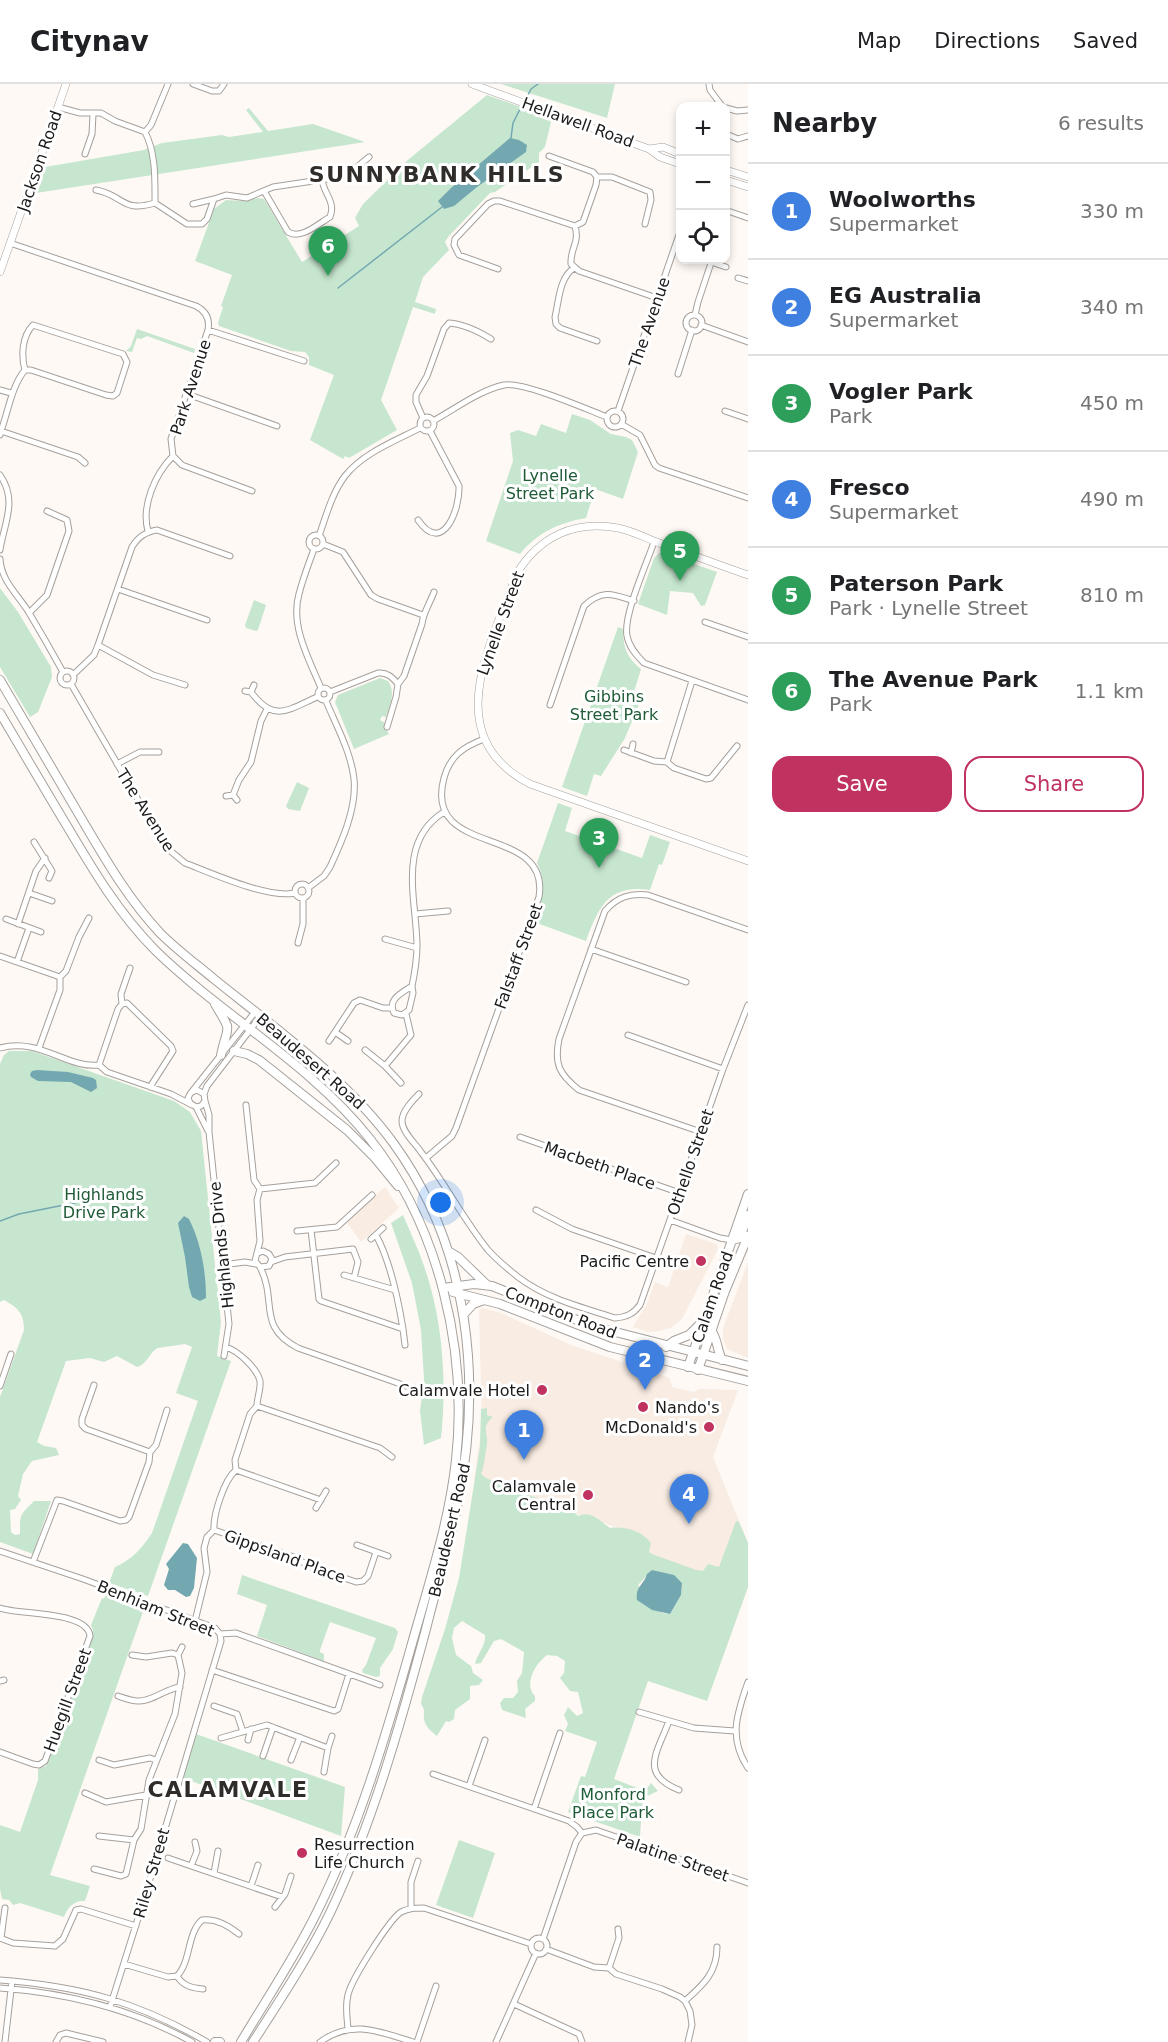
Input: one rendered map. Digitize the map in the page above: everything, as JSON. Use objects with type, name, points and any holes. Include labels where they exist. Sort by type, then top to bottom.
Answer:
[{"type":"main road","name":"Beaudesert Road","points":[[0,680],[114,874],[137,906],[174,946],[346,1088],[386,1133],[422,1187],[448,1251],[464,1314],[470,1402],[463,1474],[454,1521],[396,1740],[364,1836],[328,1915],[299,1968],[253,2042]]},
{"type":"main road","name":"Beaudesert Road","points":[[0,712],[101,884],[116,905],[158,952],[321,1088],[344,1109],[371,1141],[405,1192],[425,1234],[444,1290],[456,1372],[458,1430],[450,1498],[436,1560],[381,1752],[351,1837],[304,1938],[241,2042]]},
{"type":"main road","points":[[210,997],[228,1026],[228,1035],[220,1055]]},
{"type":"main road","points":[[234,1051],[259,1060],[347,1130],[384,1168],[395,1184],[405,1192]]},
{"type":"main road","name":"Calam Road","points":[[688,1367],[748,1194]]},
{"type":"main road","points":[[732,1240],[740,1238],[748,1215]]},
{"type":"main road","name":"Calam Road","points":[[699,1370],[711,1330],[748,1236]]},
{"type":"main road","points":[[448,1251],[458,1257],[487,1285]]},
{"type":"main road","name":"Compton Road","points":[[444,1290],[459,1290],[474,1284],[497,1287],[582,1323],[666,1347],[748,1366]]},
{"type":"main road","name":"Compton Road","points":[[459,1290],[509,1307],[601,1344],[748,1381]]},
{"type":"main road","points":[[464,1314],[473,1304],[484,1300]]},
{"type":"main road","points":[[666,1347],[689,1335],[702,1322]]},
{"type":"main road","points":[[711,1330],[716,1338],[718,1353],[722,1360]]},
{"type":"main road","points":[[215,2042],[220,2042]]},
{"type":"street","name":"Jackson Road","points":[[0,272],[66,84]]},
{"type":"street","points":[[145,132],[152,125],[168,84]]},
{"type":"street","points":[[193,84],[212,91],[219,91],[224,84]]},
{"type":"street","name":"Hellawell Road","points":[[472,84],[486,86],[649,149],[660,157],[676,162]]},
{"type":"street","points":[[709,84],[710,90],[720,102]]},
{"type":"street","points":[[58,107],[80,113],[107,115],[116,121],[145,132],[154,165],[155,203]]},
{"type":"street","points":[[730,109],[748,110]]},
{"type":"street","points":[[85,154],[92,134],[93,114]]},
{"type":"street","points":[[730,136],[738,139],[748,136]]},
{"type":"street","name":"Hellawell Road","points":[[649,149],[663,147],[676,152]]},
{"type":"street","points":[[498,269],[459,255],[454,245],[455,239],[493,201],[500,201],[575,226],[583,222],[597,177],[593,172],[549,156]]},
{"type":"street","points":[[193,204],[225,195],[247,198],[273,187],[340,177],[351,172],[369,157]]},
{"type":"street","points":[[730,171],[748,177]]},
{"type":"street","points":[[597,177],[612,177],[650,192],[651,200],[645,224]]},
{"type":"street","points":[[264,191],[288,232],[300,235],[330,217],[332,212],[333,205],[323,187],[322,180]]},
{"type":"street","points":[[730,181],[748,187]]},
{"type":"street","points":[[96,190],[106,192],[135,207],[155,203],[187,224],[195,225],[202,224],[207,219],[214,199]]},
{"type":"street","points":[[730,212],[748,218]]},
{"type":"street","points":[[575,226],[578,236],[571,258],[574,268],[657,298]]},
{"type":"street","name":"Park Avenue","points":[[10,243],[196,306],[205,313],[208,330],[171,439],[173,456],[160,471],[146,508],[145,521],[148,531]]},
{"type":"street","name":"The Avenue","points":[[618,411],[676,246]]},
{"type":"street","points":[[695,315],[710,264]]},
{"type":"street","points":[[718,264],[726,267]]},
{"type":"street","points":[[574,268],[564,278],[555,317],[556,324],[560,328],[597,341]]},
{"type":"street","points":[[738,278],[748,281]]},
{"type":"street","points":[[692,330],[696,330],[701,325],[701,319],[695,315]]},
{"type":"street","points":[[692,330],[688,328],[687,322],[691,316],[695,315]]},
{"type":"street","points":[[423,418],[416,402],[416,395],[427,376],[444,329],[449,323],[457,323],[491,339]]},
{"type":"street","points":[[10,393],[25,370],[23,345],[33,325],[123,354],[127,362],[117,393],[113,396],[25,370]]},
{"type":"street","points":[[701,325],[748,342]]},
{"type":"street","points":[[208,330],[304,361]]},
{"type":"street","points":[[678,374],[692,330]]},
{"type":"street","points":[[433,421],[492,389],[507,384],[522,387],[607,417]]},
{"type":"street","points":[[0,390],[10,393]]},
{"type":"street","points":[[10,393],[11,403],[1,433],[78,457],[85,463]]},
{"type":"street","points":[[187,394],[276,426]]},
{"type":"street","points":[[611,411],[618,411],[623,417],[621,424],[616,427],[607,422],[607,417],[611,411]]},
{"type":"street","points":[[725,411],[748,419]]},
{"type":"street","points":[[423,418],[428,417],[433,421]]},
{"type":"street","points":[[420,428],[420,421],[423,418]]},
{"type":"street","points":[[430,431],[433,428],[433,421]]},
{"type":"street","points":[[621,424],[640,435],[655,465],[659,468],[748,498]]},
{"type":"street","points":[[420,428],[430,431]]},
{"type":"street","points":[[319,536],[330,505],[346,475],[373,453],[420,428]]},
{"type":"street","points":[[418,520],[427,530],[440,534],[444,532],[450,525],[459,493],[455,478],[430,431]]},
{"type":"street","points":[[173,456],[182,465],[252,490]]},
{"type":"street","points":[[0,475],[9,491],[10,500],[0,550]]},
{"type":"street","points":[[29,613],[47,595],[69,531],[67,520],[47,512]]},
{"type":"street","name":"Lynelle Street","points":[[748,575],[620,529],[594,526],[572,529],[546,540],[526,559],[517,573],[480,673],[477,692],[477,711],[484,739],[505,767],[517,777],[530,784],[748,861]]},
{"type":"street","points":[[73,675],[94,655],[132,547],[148,531],[157,530],[230,556]]},
{"type":"street","points":[[319,536],[314,536],[310,541],[314,549],[298,595],[297,610],[303,645],[321,688]]},
{"type":"street","points":[[319,536],[323,544]]},
{"type":"street","points":[[654,542],[627,623],[627,637],[634,654],[644,663],[748,700]]},
{"type":"street","points":[[314,549],[320,548],[323,544]]},
{"type":"street","points":[[323,544],[343,552],[371,595],[423,615]]},
{"type":"street","points":[[0,559],[0,566],[8,584],[29,613],[63,672]]},
{"type":"street","points":[[118,589],[207,620]]},
{"type":"street","points":[[387,727],[398,684],[404,676],[423,615],[434,592]]},
{"type":"street","points":[[550,705],[584,606],[591,599],[601,595],[613,594],[634,601]]},
{"type":"street","points":[[705,622],[748,637]]},
{"type":"street","points":[[98,645],[153,675],[185,685]]},
{"type":"street","points":[[69,671],[73,675],[74,681],[71,684],[64,685],[61,681],[60,676],[63,672],[69,671]]},
{"type":"street","points":[[330,692],[380,673],[390,676],[398,684]]},
{"type":"street","points":[[667,762],[692,681]]},
{"type":"street","name":"The Avenue","points":[[71,684],[162,841],[176,857],[184,863],[264,891],[295,893]]},
{"type":"street","points":[[254,685],[248,692],[267,709],[284,712],[317,697]]},
{"type":"street","points":[[321,688],[326,688],[330,692]]},
{"type":"street","points":[[317,697],[321,688]]},
{"type":"street","points":[[326,701],[330,692]]},
{"type":"street","points":[[317,697],[326,701]]},
{"type":"street","points":[[308,888],[324,876],[330,867],[354,798],[351,763],[326,701]]},
{"type":"street","points":[[225,796],[235,797],[239,780],[251,762],[259,728],[267,709]]},
{"type":"street","points":[[385,1066],[411,1035],[406,1014],[412,1001],[417,948],[412,869],[415,853],[425,827],[444,812],[441,790],[450,760],[465,746],[484,739]]},
{"type":"street","points":[[631,753],[633,744]]},
{"type":"street","points":[[624,750],[654,762],[667,762],[674,768],[706,779],[711,778],[737,746]]},
{"type":"street","points":[[117,764],[140,752],[159,752]]},
{"type":"street","name":"Falstaff Street","points":[[426,1158],[452,1136],[456,1128],[541,886],[540,877],[534,866],[522,855],[508,847],[463,832],[444,812]]},
{"type":"street","points":[[34,842],[52,871],[50,878]]},
{"type":"street","points":[[18,924],[36,871],[45,858]]},
{"type":"street","points":[[303,898],[295,893],[296,886],[300,884],[308,888]]},
{"type":"street","points":[[303,898],[308,894],[308,888]]},
{"type":"street","points":[[29,893],[52,901]]},
{"type":"street","points":[[701,1132],[579,1090],[559,1070],[556,1055],[559,1039],[602,919],[611,904],[623,897],[636,894],[648,896],[748,930]]},
{"type":"street","points":[[298,943],[303,924],[303,898]]},
{"type":"street","points":[[415,914],[448,911]]},
{"type":"street","points":[[39,1048],[60,990],[60,977],[66,971],[78,937],[89,918]]},
{"type":"street","points":[[6,919],[41,932]]},
{"type":"street","points":[[17,962],[29,928]]},
{"type":"street","points":[[385,939],[417,948]]},
{"type":"street","points":[[591,949],[686,982]]},
{"type":"street","points":[[0,956],[60,977]]},
{"type":"street","points":[[99,1065],[118,1009],[122,1004],[121,994],[130,968]]},
{"type":"street","points":[[406,1014],[394,1013],[392,1008],[394,999],[412,986]]},
{"type":"street","points":[[329,1041],[354,1003],[360,1000],[383,1008],[392,1008]]},
{"type":"street","points":[[122,1004],[127,1003],[131,1006],[171,1046],[173,1051],[150,1087]]},
{"type":"street","name":"Othello Street","points":[[426,1158],[488,1250],[520,1279],[566,1303],[615,1318],[629,1316],[640,1305],[723,1069],[748,1005]]},
{"type":"street","points":[[194,1106],[188,1098],[191,1093],[220,1055],[258,1015]]},
{"type":"street","points":[[740,1023],[748,1025]]},
{"type":"street","points":[[0,1048],[8,1045],[39,1048],[86,1065],[99,1065],[107,1072],[171,1094],[194,1106],[201,1106],[205,1101],[204,1094],[207,1086],[234,1051],[248,1027]]},
{"type":"street","points":[[335,1032],[348,1041]]},
{"type":"street","points":[[628,1035],[723,1069]]},
{"type":"street","points":[[365,1050],[401,1083]]},
{"type":"street","points":[[171,1094],[191,1093],[197,1090],[204,1094]]},
{"type":"street","points":[[419,1094],[411,1102],[402,1121],[406,1132],[426,1158]]},
{"type":"street","name":"Highlands Drive","points":[[205,1101],[209,1115],[229,1324],[224,1356]]},
{"type":"street","points":[[246,1105],[254,1180],[260,1189],[257,1200],[261,1241],[257,1255],[258,1265],[266,1278]]},
{"type":"street","name":"Highlands Drive","points":[[194,1106],[209,1132]]},
{"type":"street","name":"Macbeth Place","points":[[520,1137],[680,1193]]},
{"type":"street","points":[[260,1189],[315,1183],[336,1163]]},
{"type":"street","points":[[297,1231],[337,1227],[372,1195]]},
{"type":"street","points":[[536,1210],[572,1229],[656,1258]]},
{"type":"street","points":[[670,1220],[732,1240]]},
{"type":"street","points":[[383,1228],[374,1237],[382,1246],[395,1290],[405,1345]]},
{"type":"street","points":[[311,1230],[319,1299],[403,1329]]},
{"type":"street","points":[[261,1241],[268,1253],[270,1264],[266,1278],[270,1318],[274,1329],[284,1340],[298,1348],[406,1386]]},
{"type":"street","points":[[222,1264],[245,1262],[258,1265],[270,1264],[285,1257],[353,1249],[358,1262],[354,1278]]},
{"type":"street","points":[[245,1262],[257,1255],[268,1253],[285,1257]]},
{"type":"street","points":[[344,1275],[395,1290]]},
{"type":"street","points":[[226,1347],[237,1352],[259,1379],[257,1406],[250,1414],[235,1460],[236,1470]]},
{"type":"street","points":[[0,1386],[11,1354]]},
{"type":"street","points":[[94,1385],[82,1425],[86,1429],[150,1452]]},
{"type":"street","points":[[257,1406],[380,1448],[392,1457]]},
{"type":"street","points":[[33,1562],[57,1500],[120,1521],[129,1517],[149,1462],[150,1452],[156,1445],[167,1410]]},
{"type":"street","points":[[236,1470],[321,1500]]},
{"type":"street","points":[[195,1621],[207,1572],[204,1548],[207,1537],[214,1530],[214,1520],[228,1477],[236,1470]]},
{"type":"street","points":[[316,1509],[326,1491]]},
{"type":"street","name":"Gippsland Place","points":[[214,1530],[294,1557],[309,1566],[356,1582],[363,1581],[368,1576],[376,1552]]},
{"type":"street","points":[[357,1545],[388,1556]]},
{"type":"street","name":"Benhiam Street","points":[[0,1551],[215,1628],[220,1634],[237,1634],[380,1685]]},
{"type":"street","name":"Huegill Street","points":[[0,1608],[12,1612],[59,1616],[85,1624],[90,1631],[45,1761],[39,1765],[0,1752]]},
{"type":"street","name":"Riley Street","points":[[110,2007],[221,1641],[220,1634]]},
{"type":"street","points":[[94,1869],[121,1876],[126,1874],[134,1840],[141,1829],[146,1795],[156,1760],[175,1714],[182,1673],[178,1655],[182,1647]]},
{"type":"street","points":[[132,1655],[146,1657],[172,1653],[178,1655]]},
{"type":"street","points":[[212,1670],[334,1711],[338,1709],[349,1674]]},
{"type":"street","points":[[748,1682],[737,1712],[735,1731],[739,1750],[748,1768]]},
{"type":"street","points":[[118,1696],[136,1702],[144,1701],[169,1688],[180,1688]]},
{"type":"street","points":[[214,1706],[237,1714],[243,1732]]},
{"type":"street","points":[[639,1712],[694,1728],[735,1731]]},
{"type":"street","points":[[669,1721],[654,1762],[654,1771],[660,1781],[679,1790]]},
{"type":"street","points":[[221,1738],[267,1725],[328,1748]]},
{"type":"street","points":[[263,1756],[273,1727]]},
{"type":"street","points":[[248,1740],[251,1729]]},
{"type":"street","points":[[534,1809],[560,1733]]},
{"type":"street","points":[[324,1772],[332,1736]]},
{"type":"street","points":[[291,1760],[300,1737]]},
{"type":"street","points":[[469,1786],[485,1740]]},
{"type":"street","points":[[99,1760],[114,1765],[150,1758],[156,1760]]},
{"type":"street","name":"Palatine Street","points":[[432,1774],[575,1824],[582,1833],[596,1830],[748,1883]]},
{"type":"street","points":[[85,1793],[106,1802],[146,1795]]},
{"type":"street","points":[[543,1939],[576,1842],[582,1833]]},
{"type":"street","points":[[99,1836],[134,1840]]},
{"type":"street","points":[[191,1866],[197,1851],[195,1842]]},
{"type":"street","points":[[214,1873],[218,1851]]},
{"type":"street","points":[[168,1858],[282,1897]]},
{"type":"street","points":[[411,1908],[411,1882],[418,1861]]},
{"type":"street","points":[[251,1886],[258,1865]]},
{"type":"street","points":[[275,1907],[285,1894],[291,1875]]},
{"type":"street","points":[[4,1908],[0,1938],[13,1943],[55,1946],[63,1938],[76,1910],[81,1909],[136,1926]]},
{"type":"street","points":[[348,2028],[347,1997],[351,1985],[390,1923],[400,1913],[411,1908],[424,1908],[531,1944]]},
{"type":"street","points":[[124,1964],[168,1977],[177,1976],[182,1970],[196,1928],[202,1920],[209,1919],[230,1926],[239,1934]]},
{"type":"street","points":[[609,1968],[619,1938],[618,1929]]},
{"type":"street","points":[[531,1944],[535,1939],[543,1939]]},
{"type":"street","points":[[531,1944],[533,1951],[541,1954],[547,1944],[543,1939]]},
{"type":"street","points":[[685,2001],[711,1975],[717,1959],[717,1947]]},
{"type":"street","points":[[546,1949],[594,1967],[609,1968],[616,1974],[662,1989],[685,2001],[690,2011],[692,2025],[688,2042]]},
{"type":"street","points":[[496,2042],[536,1953]]},
{"type":"street","points":[[177,1976],[181,1983],[192,1988],[203,1989]]},
{"type":"street","points":[[0,1980],[62,1987],[112,1999],[158,2015],[207,2042]]},
{"type":"street","points":[[5,2042],[12,1981]]},
{"type":"street","points":[[417,2042],[436,1986]]},
{"type":"street","points":[[0,1988],[70,1998],[110,2007],[192,2042]]},
{"type":"street","points":[[514,2004],[579,2034],[582,2042]]},
{"type":"street","points":[[320,2042],[348,2028],[378,2031],[413,2042]]},
{"type":"street","points":[[56,2042],[60,2035],[66,2033],[103,2042]]},
{"type":"shaded area","points":[[385,1187],[399,1208],[361,1242],[346,1221]]},
{"type":"shaded area","points":[[686,1234],[717,1244],[718,1249],[682,1319],[671,1328],[659,1331],[649,1332],[633,1327],[647,1304],[655,1282],[668,1287]]},
{"type":"shaded area","points":[[748,1262],[748,1358],[727,1349],[723,1339],[723,1328]]},
{"type":"shaded area","points":[[482,1308],[501,1313],[571,1345],[667,1377],[672,1387],[694,1392],[699,1389],[738,1390],[713,1457],[748,1543],[748,1587],[723,1656],[634,1533],[474,1480],[482,1424],[479,1311]]},
{"type":"green space","points":[[501,84],[615,84],[607,118]]},
{"type":"green space","points":[[487,95],[552,118],[545,147],[539,153],[539,162],[495,192],[490,193],[448,237],[445,242],[449,250],[423,277],[415,302],[436,309],[435,314],[413,307],[381,400],[397,430],[349,458],[345,456],[343,459],[310,440],[334,375],[309,365],[309,357],[305,352],[291,351],[219,326],[223,307],[221,306],[232,275],[195,261],[214,209],[226,200],[264,199],[302,262],[359,226],[355,218],[363,204],[409,159]]},
{"type":"green space","points":[[249,108],[268,131],[313,124],[365,142],[36,193],[45,167],[144,150],[162,143],[263,132],[246,110]]},
{"type":"green space","points":[[137,329],[195,349],[194,353],[147,336],[137,338],[132,352],[126,351],[131,346]]},
{"type":"green space","name":"Lynelle Street Park","points":[[572,414],[590,420],[611,434],[632,440],[638,452],[623,499],[595,489],[586,518],[542,534],[520,554],[486,541],[513,461],[510,433],[518,430],[536,436],[541,424],[566,433]]},
{"type":"green space","points":[[659,553],[717,572],[705,605],[701,606],[693,593],[670,591],[667,615],[638,604],[654,558]]},
{"type":"green space","points":[[0,588],[18,612],[51,667],[52,677],[38,712],[30,717],[0,667]]},
{"type":"green space","points":[[254,600],[266,605],[256,631],[246,628],[245,625]]},
{"type":"green space","name":"Gibbins Street Park","points":[[618,627],[623,629],[625,647],[629,656],[641,669],[634,692],[643,695],[625,738],[601,776],[594,774],[587,796],[562,787]]},
{"type":"green space","points":[[380,678],[388,681],[392,690],[392,699],[386,717],[382,716],[380,720],[385,723],[384,726],[389,734],[354,749],[335,702],[338,695]]},
{"type":"green space","points":[[297,782],[309,788],[300,811],[288,809],[286,806]]},
{"type":"green space","points":[[558,803],[572,808],[565,831],[642,858],[650,835],[670,842],[650,890],[625,891],[607,900],[596,917],[586,941],[534,922],[543,885],[537,863]]},
{"type":"green space","name":"Highlands Drive Park","points":[[9,1051],[32,1051],[174,1101],[190,1112],[201,1131],[221,1322],[217,1356],[231,1361],[148,1596],[109,1583],[115,1567],[136,1553],[152,1533],[198,1401],[176,1393],[192,1347],[185,1344],[158,1348],[137,1367],[117,1356],[104,1362],[90,1358],[66,1361],[37,1442],[56,1448],[59,1455],[32,1461],[23,1474],[18,1496],[21,1500],[15,1509],[10,1510],[11,1532],[15,1535],[20,1534],[21,1516],[29,1506],[34,1501],[51,1501],[33,1554],[0,1542],[0,1397],[24,1330],[23,1319],[19,1312],[4,1300],[0,1302],[0,1064],[4,1055]]},
{"type":"green space","points":[[403,1215],[430,1287],[436,1308],[442,1351],[444,1395],[441,1438],[424,1445],[420,1411],[424,1379],[421,1330],[412,1283],[391,1223]]},
{"type":"green space","name":"Monford Place Park","points":[[487,1408],[487,1415],[493,1417],[486,1427],[487,1444],[481,1474],[486,1478],[515,1491],[569,1508],[578,1516],[591,1515],[610,1528],[626,1528],[637,1532],[651,1543],[649,1552],[652,1554],[696,1570],[703,1571],[708,1564],[719,1567],[736,1521],[739,1522],[748,1543],[748,1587],[707,1701],[648,1681],[614,1779],[645,1791],[651,1783],[658,1791],[645,1797],[642,1805],[640,1837],[568,1812],[581,1776],[585,1777],[597,1742],[565,1731],[568,1724],[564,1715],[568,1707],[577,1716],[583,1713],[578,1692],[570,1691],[560,1678],[564,1673],[565,1661],[557,1656],[547,1655],[532,1674],[530,1686],[535,1701],[525,1709],[526,1718],[502,1710],[500,1703],[504,1698],[513,1698],[518,1692],[517,1681],[522,1673],[524,1652],[501,1639],[494,1641],[481,1663],[475,1664],[485,1635],[462,1621],[454,1628],[452,1638],[456,1655],[471,1666],[473,1673],[483,1680],[479,1685],[470,1686],[470,1699],[455,1710],[454,1719],[446,1721],[437,1736],[425,1722],[421,1704],[422,1697],[459,1578],[480,1447],[481,1409]],"holes":[[[652,1570],[682,1582],[681,1595],[670,1614],[662,1613],[638,1585]]]},
{"type":"green space","points":[[242,1575],[395,1628],[398,1632],[393,1649],[380,1668],[380,1676],[363,1673],[362,1670],[376,1638],[330,1622],[320,1650],[324,1654],[324,1661],[257,1636],[267,1605],[237,1594]]},
{"type":"green space","points":[[105,1596],[144,1609],[50,1875],[90,1886],[85,1901],[72,1905],[64,1917],[20,1903],[13,1905],[9,1900],[2,1899],[0,1825],[20,1832],[38,1780],[38,1769],[46,1766],[93,1630],[91,1625],[102,1598],[104,1599]]},
{"type":"green space","points":[[196,1734],[345,1787],[341,1836],[183,1778]]},
{"type":"green space","points":[[459,1840],[495,1853],[473,1918],[436,1905]]},
{"type":"water","points":[[510,138],[527,145],[526,152],[454,206],[444,209],[438,201]]},
{"type":"water","points":[[37,1070],[68,1072],[93,1078],[96,1080],[97,1088],[91,1092],[71,1082],[38,1081],[30,1074]]},
{"type":"water","points":[[184,1216],[189,1219],[193,1228],[202,1257],[206,1298],[200,1301],[192,1297],[189,1287],[178,1223]]},
{"type":"water","points":[[183,1543],[188,1544],[197,1558],[194,1588],[190,1596],[186,1597],[175,1590],[168,1590],[164,1585],[169,1569],[166,1564]]},
{"type":"water","points":[[652,1570],[674,1575],[682,1583],[681,1595],[670,1614],[652,1610],[637,1600],[638,1589]]},
{"type":"waterway","points":[[528,95],[531,89],[538,84]]},
{"type":"waterway","points":[[511,138],[513,123],[521,107]]},
{"type":"waterway","points":[[338,288],[442,207]]},
{"type":"waterway","points":[[0,1221],[19,1214],[84,1201]]},
{"type":"place","name":"The Avenue Park","points":[[328,276]]},
{"type":"place","name":"Paterson Park","points":[[680,581]]},
{"type":"place","name":"Vogler Park","points":[[599,868]]},
{"type":"place","name":"Pacific Centre","points":[[701,1261]]},
{"type":"place","name":"Calamvale Hotel","points":[[542,1390]]},
{"type":"place","name":"EG Australia","points":[[645,1390]]},
{"type":"place","name":"Nando's","points":[[643,1407]]},
{"type":"place","name":"McDonald's","points":[[709,1427]]},
{"type":"place","name":"Woolworths","points":[[524,1460]]},
{"type":"place","name":"Calamvale Central","points":[[588,1495]]},
{"type":"place","name":"Fresco","points":[[689,1524]]},
{"type":"place","name":"Resurrection Life Church","points":[[302,1853]]},
{"type":"district","name":"SUNNYBANK HILLS","points":[[437,174]]},
{"type":"district","name":"CALAMVALE","points":[[228,1789]]}]
